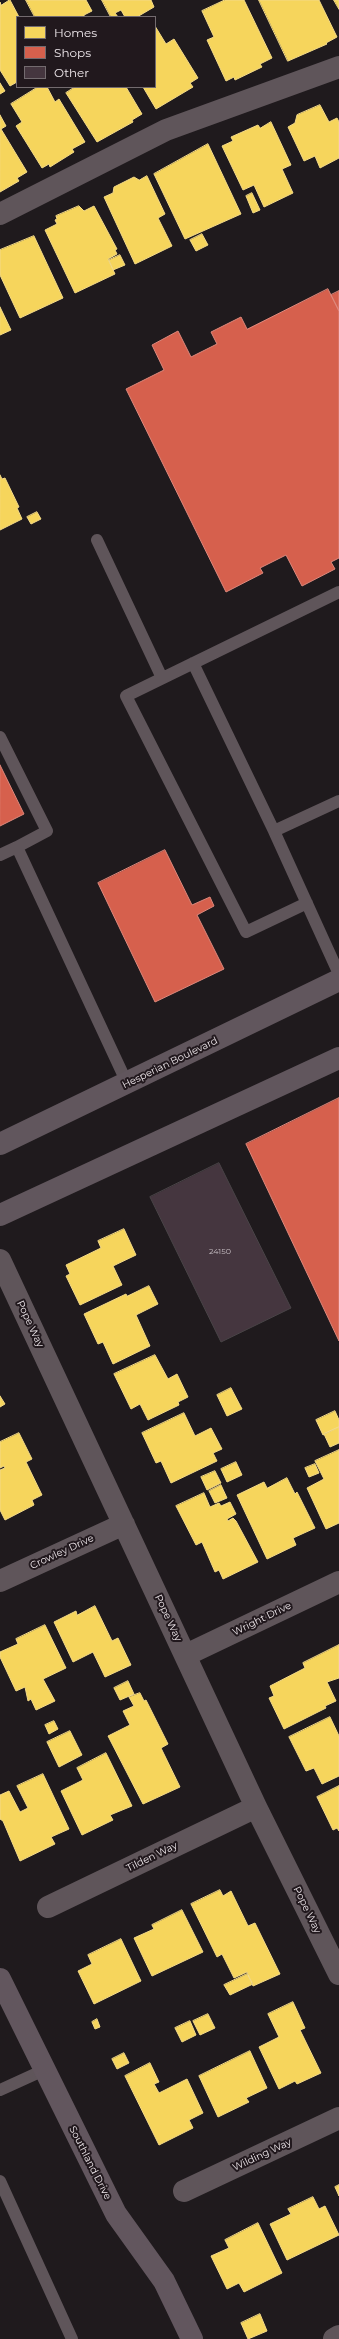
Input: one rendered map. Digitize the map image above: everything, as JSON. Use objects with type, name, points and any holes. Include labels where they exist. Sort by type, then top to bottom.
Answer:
[{"type":"main road","name":"Hesperian Boulevard","points":[[0,1144],[339,980]]},
{"type":"main road","points":[[0,1215],[339,1058]]},
{"type":"main road","name":"Southland Drive","points":[[0,1979],[116,2214],[164,2281],[192,2339]]},
{"type":"street","points":[[0,214],[166,130],[199,116],[339,67]]},
{"type":"street","name":"Pope Way","points":[[0,1260],[256,1807],[339,1974]]},
{"type":"street","name":"Crowley Drive","points":[[0,1581],[124,1524]]},
{"type":"street","name":"Wright Drive","points":[[186,1655],[339,1582]]},
{"type":"street","name":"Tilden Way","points":[[48,1907],[256,1807]]},
{"type":"street","name":"Wilding Way","points":[[184,2191],[339,2118]]},
{"type":"street","points":[[334,2339],[339,2336]]},
{"type":"lane","points":[[97,540],[162,678]]},
{"type":"lane","points":[[307,903],[246,932],[126,696],[339,592]]},
{"type":"lane","points":[[193,663],[274,831],[339,974]]},
{"type":"lane","points":[[0,737],[47,831],[0,855]]},
{"type":"lane","points":[[274,831],[339,801]]},
{"type":"lane","points":[[17,847],[127,1083]]},
{"type":"lane","points":[[0,2090],[44,2070]]},
{"type":"lane","points":[[0,2181],[72,2339]]},
{"type":"building: Homes","points":[[10,0],[18,16],[16,16],[16,83],[10,86],[0,70],[0,2],[1,5]]},
{"type":"building: Homes","points":[[26,0],[86,0],[92,11],[84,16],[34,16]]},
{"type":"building: Homes","points":[[102,0],[151,0],[154,7],[139,16],[124,16],[121,10],[115,13],[117,16],[110,16]]},
{"type":"building: Homes","points":[[225,0],[244,0],[272,58],[260,64],[262,67],[235,80],[234,77],[226,81],[207,40],[214,37],[202,11]]},
{"type":"building: Homes","points":[[259,0],[319,0],[337,37],[326,43],[327,44],[288,61]]},
{"type":"building: Homes","points":[[334,0],[339,0],[339,9]]},
{"type":"building: Homes","points":[[156,28],[166,44],[174,39],[198,78],[190,83],[193,87],[156,109],[144,88],[156,88]]},
{"type":"building: Homes","points":[[0,83],[5,91],[0,94]]},
{"type":"building: Homes","points":[[36,88],[48,88],[55,102],[59,99],[85,142],[72,149],[74,152],[50,167],[49,164],[42,168],[16,126],[22,122],[11,104]]},
{"type":"building: Homes","points":[[74,88],[127,88],[142,114],[132,120],[133,122],[97,142],[66,93]]},
{"type":"building: Homes","points":[[320,105],[329,122],[337,118],[339,122],[339,158],[320,168],[315,156],[304,161],[288,127],[295,123],[297,115]]},
{"type":"building: Homes","points":[[0,115],[6,126],[1,129],[27,172],[17,178],[19,181],[0,192]]},
{"type":"building: Homes","points":[[271,122],[291,165],[282,169],[293,193],[264,207],[254,185],[243,190],[222,146],[233,141],[231,137],[258,125],[260,128]]},
{"type":"building: Homes","points":[[208,144],[241,214],[185,239],[154,174]]},
{"type":"building: Homes","points":[[147,176],[165,214],[158,218],[172,246],[135,264],[104,197],[113,193],[114,187],[134,177],[139,180]]},
{"type":"building: Homes","points":[[252,193],[260,210],[253,213],[246,196]]},
{"type":"building: Homes","points":[[79,206],[84,211],[94,206],[117,249],[115,250],[117,254],[108,259],[115,274],[75,293],[45,230],[57,224],[55,220],[57,219],[56,216]]},
{"type":"building: Homes","points":[[202,234],[208,245],[196,251],[190,240]]},
{"type":"building: Homes","points":[[34,236],[63,298],[20,318],[0,275],[0,250]]},
{"type":"building: Homes","points":[[120,255],[125,265],[113,270],[109,260]]},
{"type":"building: Homes","points":[[0,307],[11,330],[0,335]]},
{"type":"building: Homes","points":[[0,475],[2,479],[5,478],[19,507],[17,508],[22,519],[0,530]]},
{"type":"building: Homes","points":[[37,512],[41,519],[31,524],[27,517]]},
{"type":"building: Homes","points":[[124,1229],[136,1255],[113,1266],[122,1285],[80,1305],[66,1276],[70,1274],[66,1265],[101,1248],[98,1241]]},
{"type":"building: Homes","points":[[149,1286],[158,1304],[136,1315],[150,1346],[113,1364],[103,1342],[98,1344],[84,1314],[126,1294],[127,1296]]},
{"type":"building: Homes","points":[[155,1355],[168,1379],[177,1374],[188,1397],[178,1402],[179,1405],[148,1420],[140,1404],[131,1409],[114,1374]]},
{"type":"building: Homes","points":[[231,1388],[242,1409],[227,1416],[217,1395]]},
{"type":"building: Homes","points":[[0,1396],[5,1404],[0,1407]]},
{"type":"building: Homes","points":[[335,1411],[339,1420],[339,1427],[323,1435],[316,1420]]},
{"type":"building: Homes","points":[[184,1413],[195,1436],[211,1428],[222,1449],[213,1453],[217,1461],[171,1483],[161,1461],[156,1463],[142,1433]]},
{"type":"building: Homes","points":[[339,1427],[339,1443],[330,1447],[324,1434]]},
{"type":"building: Homes","points":[[19,1433],[32,1459],[26,1462],[42,1495],[32,1500],[34,1505],[5,1520],[0,1510],[0,1470],[5,1468],[4,1466],[0,1468],[0,1442]]},
{"type":"building: Homes","points":[[339,1450],[339,1523],[326,1529],[307,1488],[324,1479],[315,1461]]},
{"type":"building: Homes","points":[[236,1462],[242,1475],[227,1482],[221,1469]]},
{"type":"building: Homes","points":[[315,1464],[319,1473],[309,1477],[305,1468]]},
{"type":"building: Homes","points":[[215,1471],[221,1483],[207,1490],[201,1477]]},
{"type":"building: Homes","points":[[287,1478],[295,1494],[297,1492],[315,1528],[293,1538],[296,1545],[267,1559],[237,1495],[264,1482],[267,1488]]},
{"type":"building: Homes","points":[[221,1485],[227,1498],[215,1503],[209,1491]]},
{"type":"building: Homes","points":[[204,1493],[210,1507],[219,1503],[221,1506],[230,1502],[236,1514],[227,1519],[228,1521],[233,1518],[236,1521],[258,1562],[223,1579],[219,1570],[215,1572],[202,1542],[196,1545],[176,1506]]},
{"type":"building: Homes","points":[[95,1606],[112,1641],[118,1638],[131,1665],[105,1677],[93,1652],[73,1662],[54,1622],[76,1611],[77,1615]]},
{"type":"building: Homes","points":[[45,1625],[66,1668],[43,1679],[55,1701],[36,1710],[31,1699],[28,1701],[25,1687],[16,1691],[0,1657],[0,1652],[18,1644],[16,1639]]},
{"type":"building: Homes","points":[[339,1645],[339,1678],[327,1682],[336,1701],[325,1706],[326,1708],[284,1729],[269,1698],[274,1696],[270,1686],[305,1668],[303,1663]]},
{"type":"building: Homes","points":[[128,1681],[134,1694],[120,1700],[114,1688]]},
{"type":"building: Homes","points":[[140,1693],[144,1701],[146,1700],[168,1744],[161,1748],[180,1787],[143,1804],[108,1736],[130,1725],[123,1711],[134,1706],[129,1697]]},
{"type":"building: Homes","points":[[330,1717],[339,1736],[339,1776],[322,1784],[314,1768],[306,1771],[289,1737]]},
{"type":"building: Homes","points":[[54,1721],[58,1729],[49,1734],[45,1725]]},
{"type":"building: Homes","points":[[70,1731],[82,1755],[59,1767],[47,1742]]},
{"type":"building: Homes","points":[[106,1753],[132,1806],[110,1815],[113,1820],[82,1835],[61,1791],[83,1780],[77,1768]]},
{"type":"building: Homes","points":[[43,1774],[69,1829],[51,1837],[55,1844],[20,1861],[3,1821],[0,1819],[0,1795],[9,1791],[20,1812],[28,1808],[17,1786]]},
{"type":"building: Homes","points":[[339,1786],[339,1831],[337,1828],[333,1830],[317,1797]]},
{"type":"building: Homes","points":[[220,1890],[223,1896],[231,1891],[248,1926],[255,1923],[280,1974],[253,1986],[247,1972],[234,1978],[222,1954],[217,1957],[191,1904]]},
{"type":"building: Homes","points":[[182,1910],[203,1952],[152,1976],[134,1938],[154,1929],[152,1925]]},
{"type":"building: Homes","points":[[121,1939],[141,1981],[94,2004],[78,1971],[92,1964],[88,1955]]},
{"type":"building: Homes","points":[[247,1974],[253,1984],[230,1995],[224,1985]]},
{"type":"building: Homes","points":[[293,2002],[305,2028],[300,2030],[321,2073],[297,2084],[295,2081],[279,2089],[259,2047],[279,2037],[268,2014]]},
{"type":"building: Homes","points":[[208,2014],[215,2028],[200,2035],[193,2021]]},
{"type":"building: Homes","points":[[97,2019],[100,2027],[95,2029],[92,2022]]},
{"type":"building: Homes","points":[[190,2021],[196,2035],[182,2042],[175,2028]]},
{"type":"building: Homes","points":[[250,2051],[267,2088],[246,2098],[249,2102],[218,2117],[199,2076]]},
{"type":"building: Homes","points":[[124,2053],[129,2063],[117,2069],[112,2059]]},
{"type":"building: Homes","points":[[150,2063],[159,2082],[154,2084],[159,2093],[187,2079],[203,2113],[189,2120],[193,2128],[159,2145],[125,2076]]},
{"type":"building: Homes","points":[[339,2185],[339,2196],[335,2187]]},
{"type":"building: Homes","points":[[313,2197],[319,2209],[325,2206],[339,2235],[287,2260],[270,2224],[291,2214],[288,2209]]},
{"type":"building: Homes","points":[[258,2223],[282,2273],[244,2292],[239,2283],[227,2289],[211,2256],[229,2248],[225,2240]]},
{"type":"building: Homes","points":[[260,2314],[267,2331],[248,2339],[241,2323]]},
{"type":"building: Shops","points":[[328,289],[339,311],[339,558],[331,562],[335,569],[302,586],[286,555],[260,568],[263,573],[226,592],[126,389],[164,370],[152,345],[178,331],[191,357],[217,344],[211,332],[241,317],[247,329]]},
{"type":"building: Shops","points":[[339,291],[339,311],[331,295]]},
{"type":"building: Shops","points":[[0,765],[24,814],[0,826]]},
{"type":"building: Shops","points":[[165,850],[192,905],[210,897],[214,906],[197,915],[224,969],[155,1002],[98,883]]},
{"type":"building: Shops","points":[[339,1098],[339,1341],[246,1144]]},
{"type":"building: Other","points":[[219,1163],[291,1308],[221,1342],[150,1197]]}]
